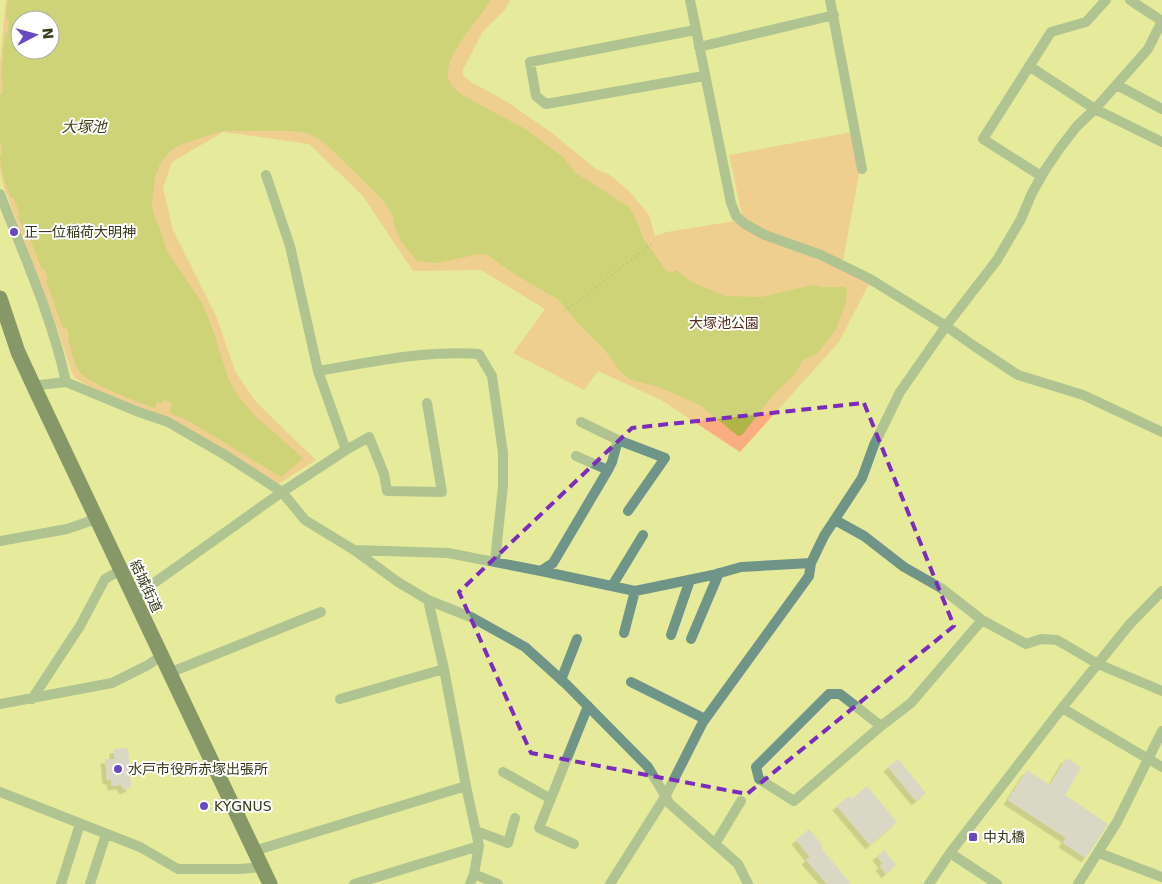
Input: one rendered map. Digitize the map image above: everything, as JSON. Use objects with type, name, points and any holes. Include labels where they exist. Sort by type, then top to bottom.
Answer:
[{"type":"highway","name":"結城街道","points":[[0,298],[18,352],[168,673],[270,884]]},
{"type":"street","points":[[692,0],[694,30],[731,203],[736,216],[745,224],[765,235],[821,255],[870,279],[946,326],[1018,375],[1083,395],[1162,432]]},
{"type":"street","points":[[830,0],[862,169]]},
{"type":"street","points":[[1041,176],[983,139],[1051,32],[1086,22],[1106,0]]},
{"type":"street","points":[[610,884],[665,797],[705,719],[809,576],[811,563],[824,536],[862,478],[874,445],[900,392],[946,326],[997,260],[1021,219],[1041,176],[1077,126],[1095,109],[1148,49],[1162,21],[1130,0]]},
{"type":"street","points":[[699,47],[834,15]]},
{"type":"street","points":[[694,30],[530,62],[536,96],[546,104],[704,76]]},
{"type":"street","points":[[1029,66],[1095,109],[1162,142]]},
{"type":"street","points":[[1117,85],[1162,109]]},
{"type":"street","points":[[266,175],[290,246],[318,371],[346,450]]},
{"type":"street","points":[[0,194],[32,275],[60,355],[66,382]]},
{"type":"street","points":[[318,371],[423,354],[479,354],[492,376],[503,453],[503,486],[495,561]]},
{"type":"street","points":[[36,391],[40,385],[66,382],[168,422],[226,455],[282,492],[305,520],[354,550],[398,582],[428,600],[473,618],[525,647],[562,680],[648,767],[670,804],[738,864],[748,884]]},
{"type":"street","points":[[133,598],[282,492],[369,437],[384,474],[387,491],[442,492],[427,403]]},
{"type":"street","points":[[581,422],[618,440],[665,458],[628,511]]},
{"type":"street","points":[[541,571],[553,563],[608,470],[618,440]]},
{"type":"street","points":[[576,456],[608,470]]},
{"type":"street","points":[[0,541],[67,529],[96,519]]},
{"type":"street","points":[[835,520],[864,536],[904,567],[941,588],[982,620],[1026,644],[1042,639],[1057,640],[1098,664],[1162,691]]},
{"type":"street","points":[[612,586],[643,535]]},
{"type":"street","points":[[354,550],[448,553],[495,561],[635,591],[741,567],[811,563]]},
{"type":"street","points":[[32,699],[80,626],[105,579],[121,570]]},
{"type":"street","points":[[691,639],[719,573]]},
{"type":"street","points":[[671,635],[690,580]]},
{"type":"street","points":[[624,633],[635,591]]},
{"type":"street","points":[[930,884],[950,853],[1062,708],[1129,625],[1162,591]]},
{"type":"street","points":[[428,600],[444,669],[479,846],[472,879],[498,884]]},
{"type":"street","points":[[168,673],[320,612]]},
{"type":"street","points":[[881,726],[840,694],[829,694],[756,767],[759,779],[794,801],[881,726],[911,704],[982,620]]},
{"type":"street","points":[[562,680],[577,639]]},
{"type":"street","points":[[0,704],[112,683],[148,665],[161,656]]},
{"type":"street","points":[[340,698],[444,669]]},
{"type":"street","points":[[631,682],[705,719]]},
{"type":"street","points":[[574,844],[539,828],[588,706]]},
{"type":"street","points":[[1062,708],[1162,767]]},
{"type":"street","points":[[1078,884],[1099,853],[1162,731]]},
{"type":"street","points":[[503,772],[551,799]]},
{"type":"street","points":[[254,851],[466,786]]},
{"type":"street","points":[[0,792],[140,847],[178,869],[262,867]]},
{"type":"street","points":[[715,844],[742,802]]},
{"type":"street","points":[[476,831],[508,844],[515,818]]},
{"type":"street","points":[[61,884],[80,824]]},
{"type":"street","points":[[90,884],[106,834]]},
{"type":"street","points":[[354,884],[479,846]]},
{"type":"street","points":[[950,853],[997,884]]},
{"type":"street","points":[[1099,853],[1162,877]]},
{"type":"path","points":[[564,312],[654,242]]},
{"type":"highlighted area","points":[[864,403],[954,626],[747,794],[531,753],[459,592],[632,428]]},
{"type":"green space","name":"大塚池","points":[[6,0],[510,0],[505,10],[483,31],[463,70],[463,75],[471,82],[509,103],[552,133],[596,169],[610,175],[629,191],[649,215],[655,236],[667,232],[735,221],[742,216],[729,155],[852,132],[859,174],[842,267],[869,284],[839,342],[740,452],[661,400],[598,371],[584,390],[513,353],[545,309],[481,270],[413,271],[362,195],[309,144],[223,132],[172,162],[163,188],[173,230],[217,318],[235,371],[256,402],[316,460],[278,484],[232,457],[109,398],[75,378],[3,185],[0,171],[0,63]]},
{"type":"water","name":"大塚池","points":[[8,0],[491,0],[455,51],[448,73],[451,84],[464,96],[527,130],[563,157],[576,173],[629,207],[643,238],[666,270],[671,273],[676,270],[694,283],[725,296],[761,297],[813,285],[844,287],[847,290],[846,303],[836,329],[817,354],[803,360],[795,374],[774,394],[742,435],[738,436],[700,405],[659,387],[629,379],[619,370],[604,349],[577,322],[559,300],[516,275],[488,255],[474,255],[437,263],[417,261],[401,241],[395,228],[393,216],[382,199],[319,139],[307,133],[292,131],[222,131],[182,144],[171,150],[160,164],[155,178],[153,211],[168,253],[202,303],[214,333],[228,378],[237,394],[253,414],[303,458],[281,477],[189,421],[170,413],[172,403],[164,400],[162,403],[157,402],[155,408],[101,386],[82,375],[78,370],[68,340],[67,328],[63,328],[46,280],[48,278],[45,270],[42,269],[28,234],[26,235],[18,217],[20,215],[14,198],[11,198],[1,166],[0,94],[2,94],[3,79],[1,79],[5,33],[8,33],[9,18],[6,18]]},
{"type":"building","name":"水戸市役所赤塚出張所","points":[[128,748],[131,787],[124,790],[121,785],[112,786],[111,780],[107,780],[105,759],[114,759],[114,749]]},
{"type":"building","points":[[1066,758],[1081,767],[1065,795],[1108,824],[1086,858],[1063,843],[1066,838],[1008,800],[1027,770],[1050,785]]},
{"type":"building","points":[[898,759],[926,793],[916,801],[888,767]]},
{"type":"building","points":[[867,786],[897,822],[870,845],[837,806],[849,796],[852,799]]},
{"type":"building","points":[[809,829],[823,846],[821,848],[851,884],[827,884],[806,860],[810,857],[796,840]]},
{"type":"building","points":[[884,850],[896,865],[886,874],[880,866],[883,864],[877,856]]},
{"type":"place","name":"正一位稲荷大明神","points":[[14,232]]},
{"type":"place","name":"水戸市役所赤塚出張所","points":[[118,769]]},
{"type":"place","name":"KYGNUS","points":[[204,806]]},
{"type":"place","name":"中丸橋","points":[[973,837]]},
{"type":"park label","name":"大塚池公園","points":[[724,323]]}]
